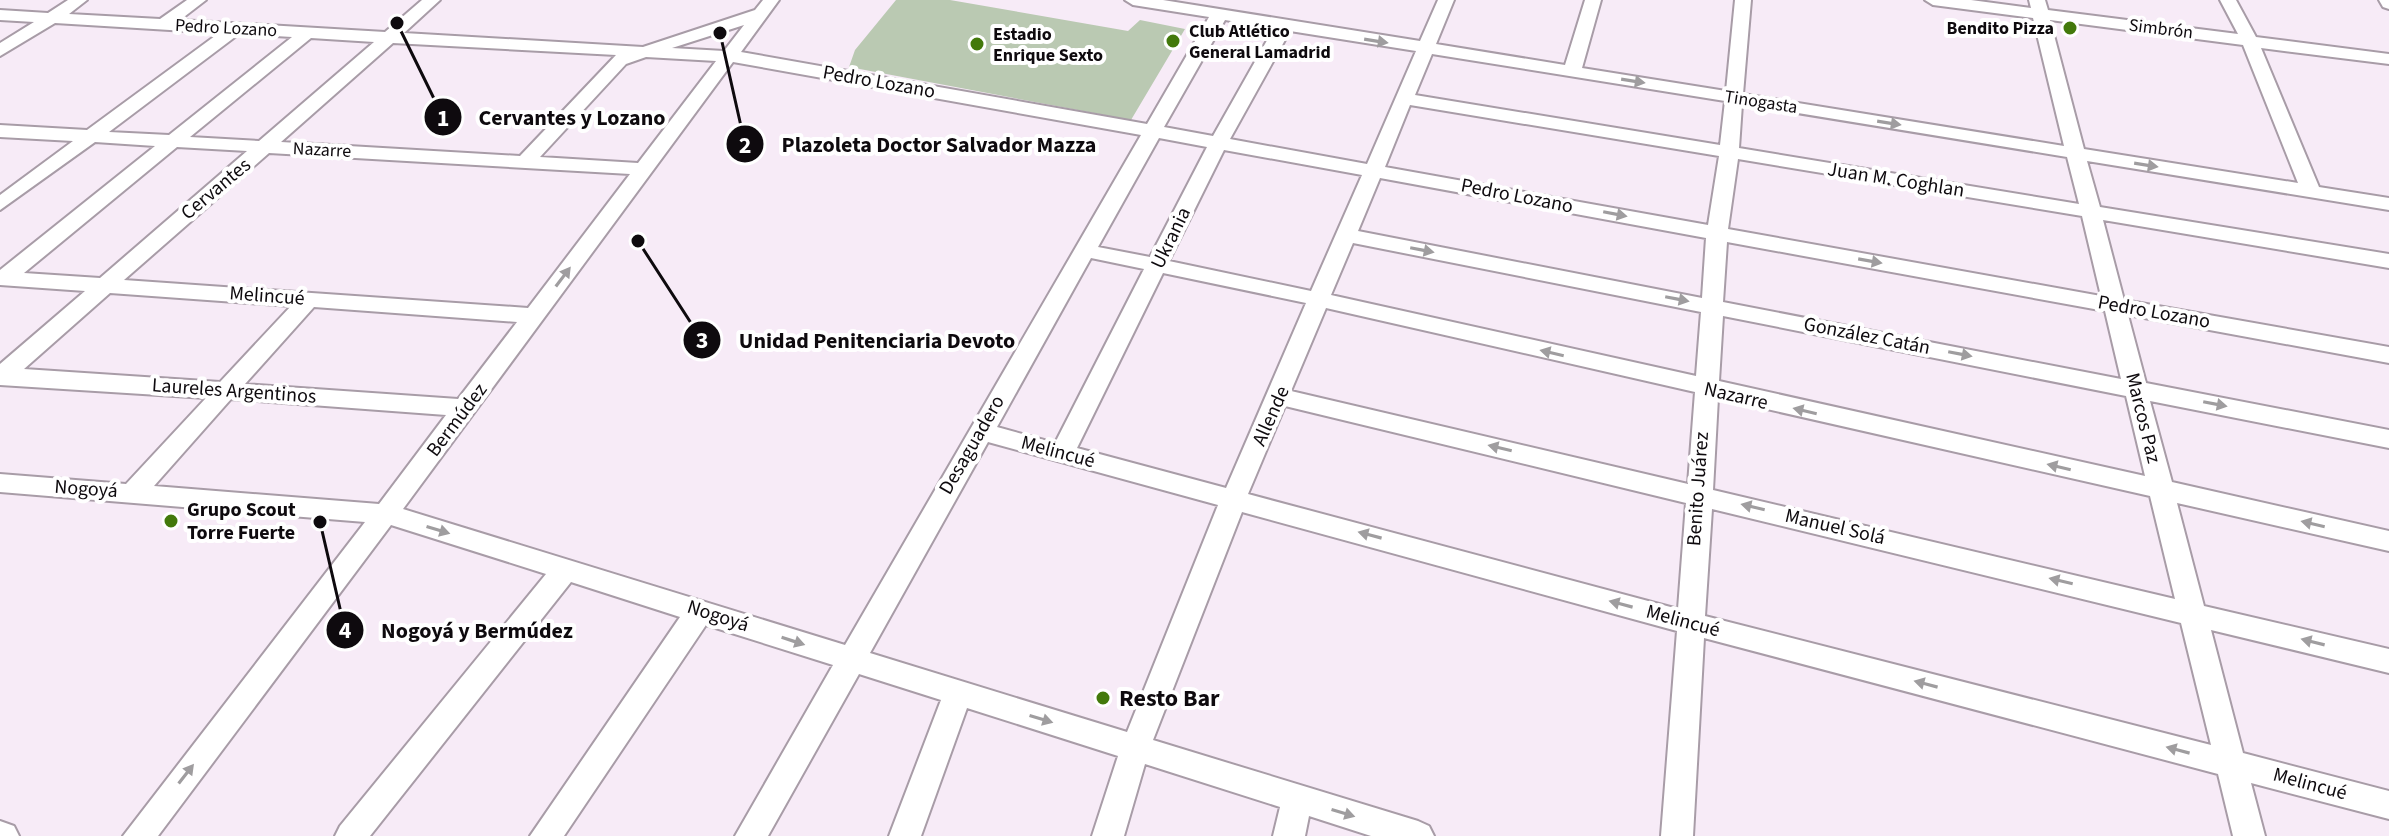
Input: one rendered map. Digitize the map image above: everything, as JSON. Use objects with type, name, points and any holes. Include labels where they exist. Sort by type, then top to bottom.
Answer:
[{"type":"street","points":[[0,51],[79,0]]},
{"type":"street","points":[[164,24],[198,0]]},
{"type":"street","name":"Cervantes","points":[[1,376],[432,0]]},
{"type":"street","name":"Tinogasta","points":[[1139,0],[1425,50],[2389,204]]},
{"type":"street","name":"Allende","points":[[1108,836],[1135,748],[1234,498],[1280,397],[1402,98],[1446,0]]},
{"type":"street","points":[[1572,72],[1593,0]]},
{"type":"street","name":"Benito Juárez","points":[[1677,836],[1717,233],[1729,152],[1743,0]]},
{"type":"street","name":"Simbrón","points":[[1933,0],[2039,7],[2389,59]]},
{"type":"street","points":[[2228,0],[2249,40],[2311,191]]},
{"type":"street","name":"Pedro Lozano","points":[[643,52],[766,7]]},
{"type":"street","name":"Bermúdez","points":[[139,836],[386,514],[766,7]]},
{"type":"street","name":"Marcos Paz","points":[[2039,7],[2249,836]]},
{"type":"street","name":"Pedro Lozano","points":[[0,15],[728,56],[1373,169],[2389,355]]},
{"type":"street","name":"Desaguadero","points":[[751,836],[979,431],[1219,15]]},
{"type":"street","name":"Ukrania","points":[[1062,453],[1218,143],[1284,26]]},
{"type":"street","points":[[0,204],[236,28]]},
{"type":"street","points":[[2,278],[308,32]]},
{"type":"street","points":[[525,162],[620,60],[643,52]]},
{"type":"street","name":"Juan M. Coghlan","points":[[1402,98],[2389,261]]},
{"type":"street","name":"Nazarre","points":[[0,131],[177,139],[644,169]]},
{"type":"street","name":"González Catán","points":[[1345,235],[2389,439]]},
{"type":"street","name":"Nazarre","points":[[1083,250],[1318,299],[1705,389],[2389,541]]},
{"type":"street","name":"Melincué","points":[[2,278],[533,316]]},
{"type":"street","points":[[133,493],[223,390],[309,299]]},
{"type":"street","name":"Laureles Argentinos","points":[[1,376],[466,408]]},
{"type":"street","name":"Manuel Solá","points":[[1280,397],[1698,494],[2389,661]]},
{"type":"street","name":"Melincué","points":[[979,431],[1690,623],[2389,805]]},
{"type":"street","name":"Nogoyá","points":[[0,483],[386,514],[1418,836]]},
{"type":"street","points":[[351,836],[566,569]]},
{"type":"street","points":[[546,836],[700,611]]},
{"type":"street","points":[[905,836],[958,693]]},
{"type":"street","points":[[1289,836],[1297,799]]},
{"type":"green space","name":"Club Atlético General Lamadrid","points":[[896,0],[950,0],[1128,31],[1140,20],[1185,29],[1131,120],[849,67],[855,50]]},
{"type":"place","name":"Cervantes y Lozano","points":[[397,23]]},
{"type":"place","name":"Bendito Pizza","points":[[2070,28]]},
{"type":"place","name":"Plazoleta Doctor Salvador Mazza","points":[[720,33]]},
{"type":"place","name":"Club Atlético General Lamadrid","points":[[1173,41]]},
{"type":"place","name":"Estadio Enrique Sexto","points":[[977,44]]},
{"type":"place","name":"Unidad Penitenciaria Devoto","points":[[638,241]]},
{"type":"place","name":"Grupo Scout Torre Fuerte","points":[[171,521]]},
{"type":"place","name":"Nogoyá y Bermúdez","points":[[320,522]]},
{"type":"place","name":"Resto Bar","points":[[1103,698]]}]
